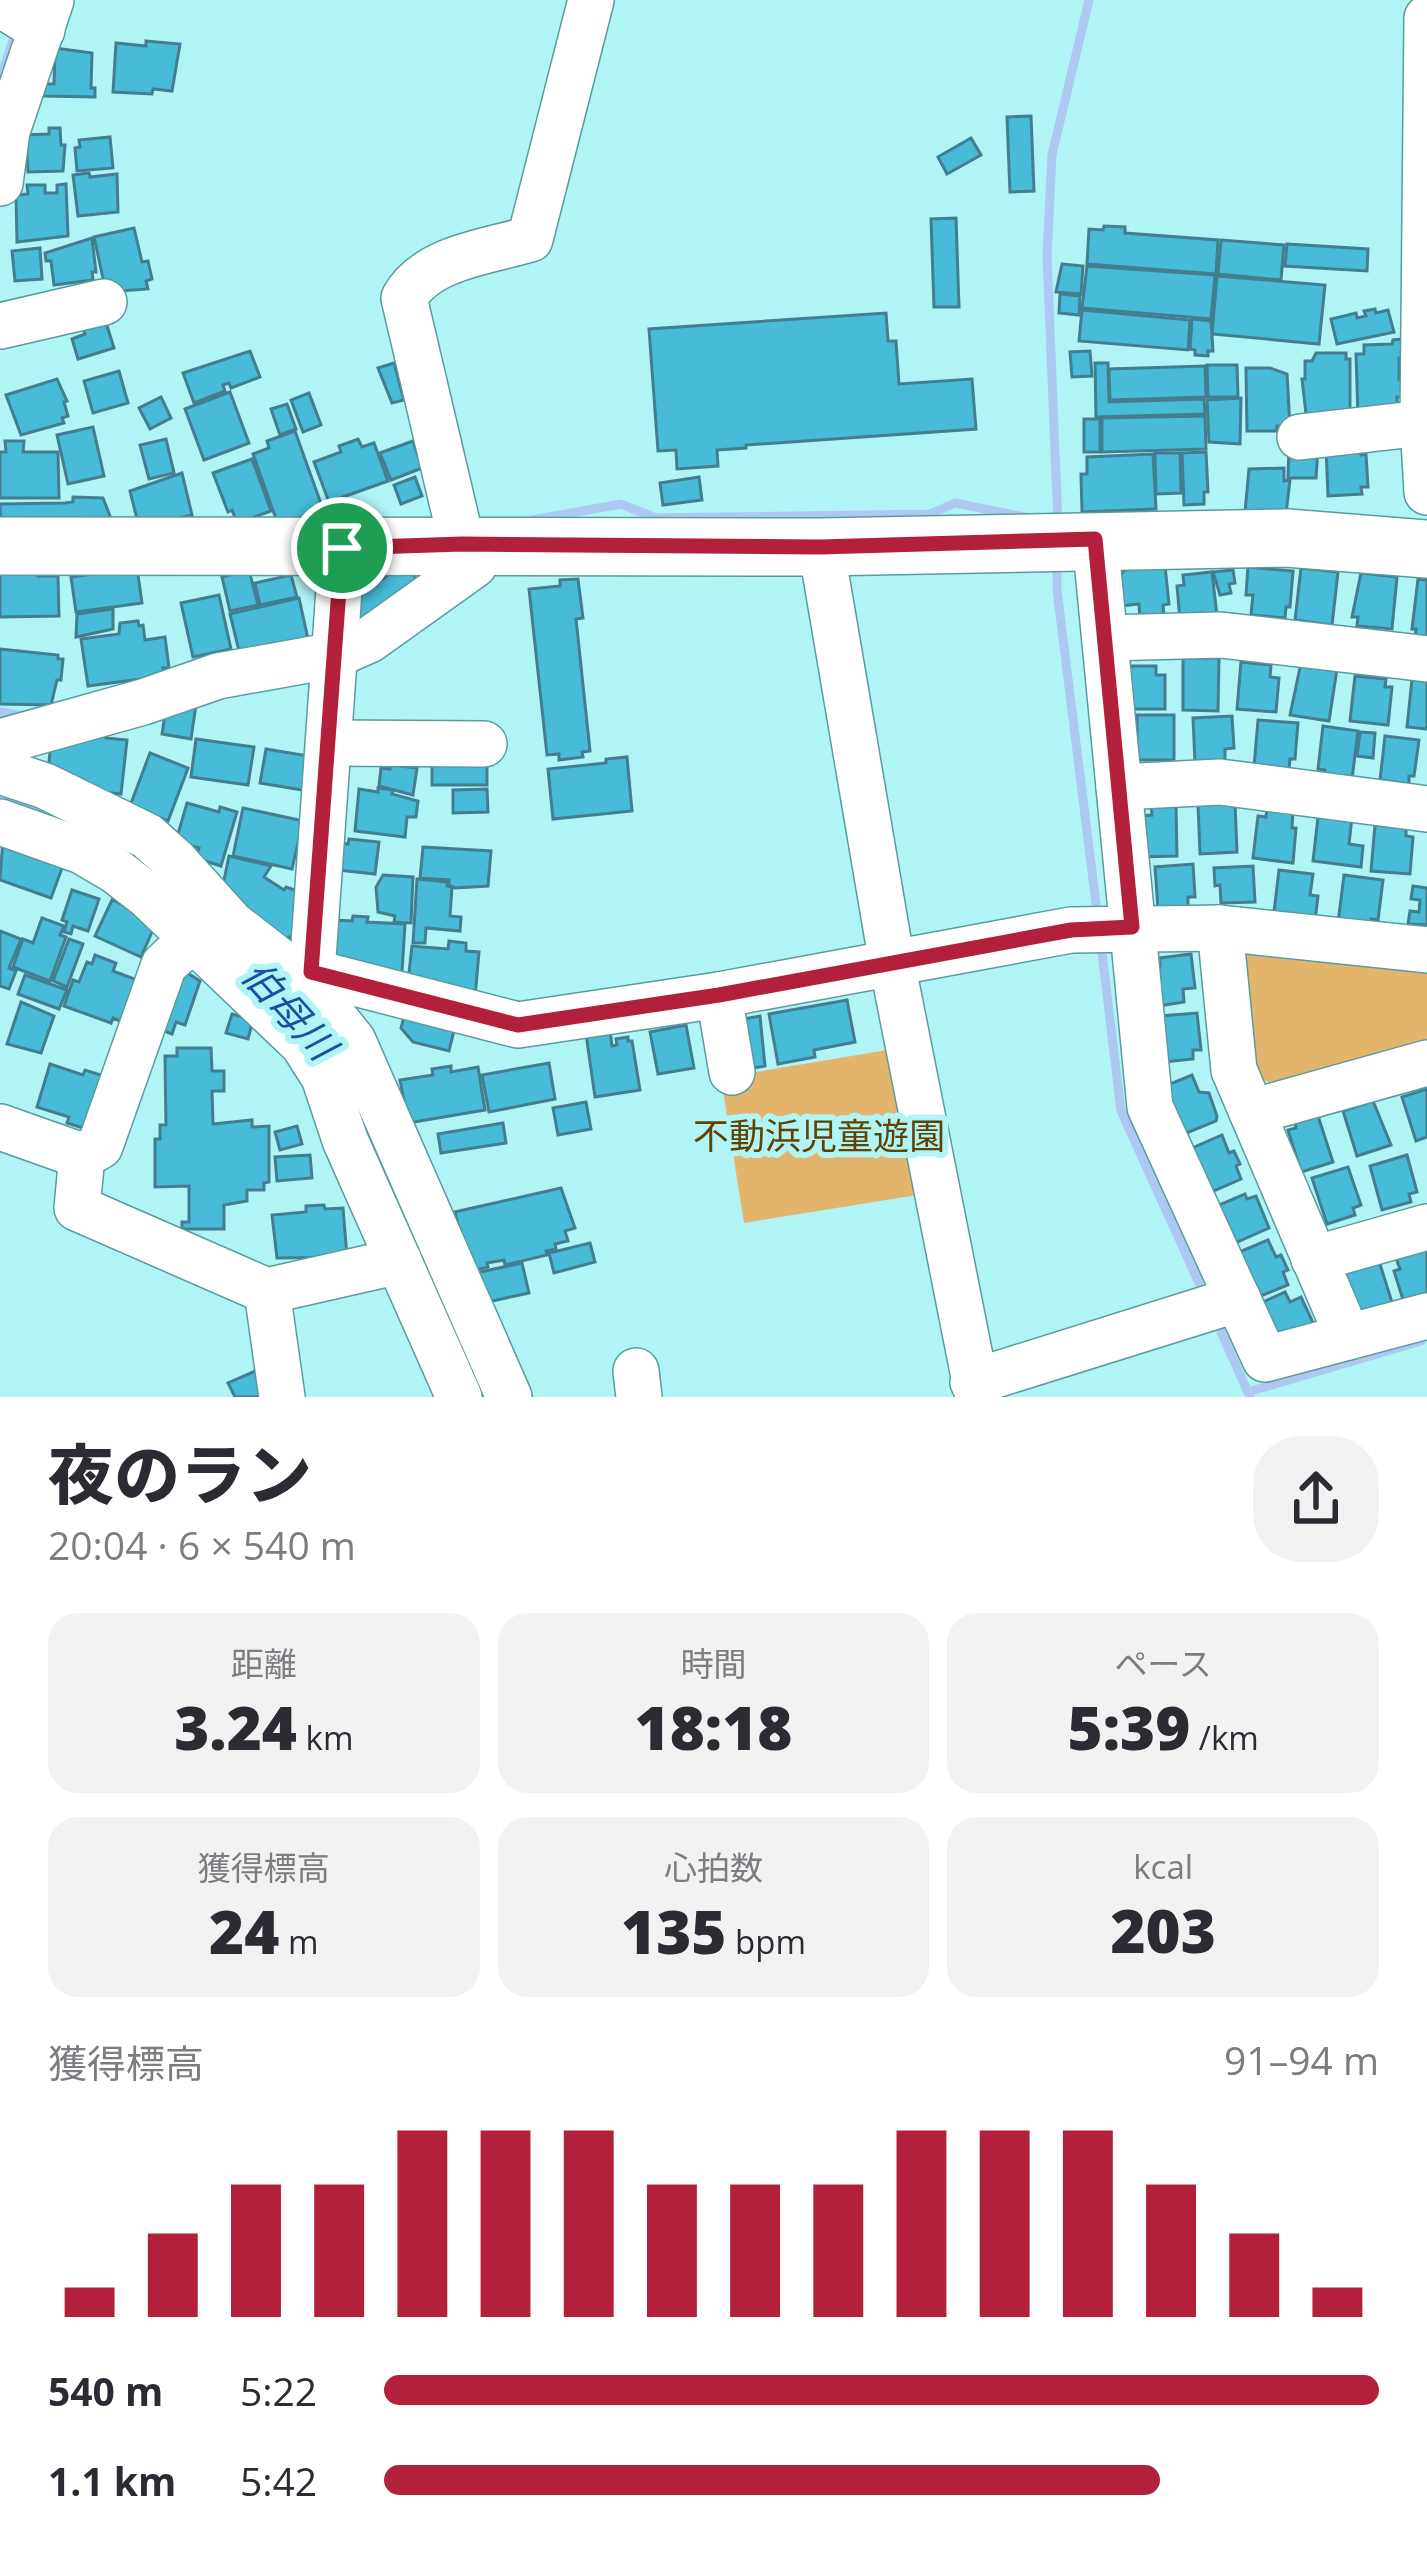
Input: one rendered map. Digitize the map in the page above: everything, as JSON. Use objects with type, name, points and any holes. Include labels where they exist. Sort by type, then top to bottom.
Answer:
[{"type":"main road","points":[[0,546],[342,548],[468,555],[1287,538],[1427,549]]},
{"type":"street","points":[[0,742],[218,676],[335,655],[385,631],[468,555],[404,298],[415,279],[434,268],[530,239],[591,0]]},
{"type":"street","points":[[0,4],[46,15],[3,130],[0,183]]},
{"type":"street","points":[[1427,18],[1423,422],[1427,492]]},
{"type":"street","points":[[0,326],[104,302]]},
{"type":"street","points":[[1300,437],[1423,422]]},
{"type":"street","points":[[1095,539],[1150,1107],[1265,1359],[1427,1316]]},
{"type":"street","points":[[820,547],[892,963],[976,1389],[1238,1299]]},
{"type":"street","points":[[273,1012],[308,976],[342,548]]},
{"type":"street","points":[[1105,638],[1221,635],[1427,659]]},
{"type":"street","points":[[330,743],[484,743]]},
{"type":"street","points":[[0,771],[62,794],[147,836],[232,924],[308,976],[353,1041],[509,1397]]},
{"type":"street","points":[[1119,787],[1220,782],[1427,809]]},
{"type":"street","points":[[0,822],[82,851],[116,871],[304,1044],[324,1077],[345,1140],[459,1397]]},
{"type":"street","points":[[308,976],[518,1025],[719,995],[1071,930],[1220,928],[1427,950]]},
{"type":"street","points":[[1220,928],[1234,1070],[1348,1337]]},
{"type":"street","points":[[0,1127],[82,1156],[100,1146],[164,965],[191,940]]},
{"type":"street","points":[[719,995],[731,1072]]},
{"type":"street","points":[[1252,1112],[1427,1063]]},
{"type":"street","points":[[82,1156],[77,1208],[267,1291],[399,1261]]},
{"type":"street","points":[[1314,1259],[1427,1227]]},
{"type":"street","points":[[267,1291],[282,1397]]},
{"type":"green space","points":[[1252,950],[1427,970],[1427,1047],[1277,1087],[1253,1074],[1239,964]]},
{"type":"green space","name":"不動浜児童遊園","points":[[893,1049],[917,1195],[744,1223],[721,1078]]},
{"type":"building","points":[[146,41],[180,44],[172,91],[113,92],[116,43],[146,46]]},
{"type":"building","points":[[55,48],[92,53],[95,97],[43,96],[43,84],[54,84]]},
{"type":"building","points":[[1031,116],[1034,191],[1010,192],[1007,117]]},
{"type":"building","points":[[49,128],[60,128],[61,145],[65,145],[63,171],[28,172],[26,135],[49,134]]},
{"type":"building","points":[[110,137],[113,168],[77,171],[79,140]]},
{"type":"building","points":[[971,138],[981,155],[947,174],[938,157]]},
{"type":"building","points":[[89,173],[90,177],[117,174],[118,212],[78,216],[73,175]]},
{"type":"building","points":[[66,184],[68,236],[17,242],[16,195],[28,194],[27,185],[45,185],[45,193],[57,193],[57,185]]},
{"type":"building","points":[[956,218],[959,307],[934,307],[931,219]]},
{"type":"building","points":[[1104,226],[1125,227],[1125,233],[1218,240],[1216,274],[1087,264],[1089,229],[1103,230]]},
{"type":"building","points":[[134,228],[142,262],[148,261],[152,279],[146,281],[148,289],[106,292],[94,237]]},
{"type":"building","points":[[92,238],[93,280],[54,285],[51,261],[46,261],[45,253]]},
{"type":"building","points":[[1221,240],[1284,245],[1281,280],[1218,274]]},
{"type":"building","points":[[1287,244],[1368,249],[1367,271],[1285,266]]},
{"type":"building","points":[[40,248],[42,279],[15,281],[12,251]]},
{"type":"building","points":[[1062,264],[1083,266],[1081,294],[1056,292]]},
{"type":"building","points":[[1087,266],[1215,275],[1211,319],[1082,308]]},
{"type":"building","points":[[1217,276],[1325,285],[1319,344],[1212,334]]},
{"type":"building","points":[[1060,294],[1080,296],[1079,315],[1059,313]]},
{"type":"building","points":[[1375,309],[1376,313],[1388,310],[1394,332],[1337,344],[1331,319],[1356,313],[1357,318],[1366,316],[1364,311]]},
{"type":"building","points":[[1082,310],[1190,320],[1188,350],[1079,341]]},
{"type":"building","points":[[103,313],[114,348],[78,359],[72,339],[85,334],[81,320]]},
{"type":"building","points":[[886,313],[888,341],[896,341],[899,384],[972,379],[976,429],[746,445],[717,450],[718,466],[677,469],[676,450],[658,451],[649,329]]},
{"type":"building","points":[[1192,319],[1211,321],[1213,351],[1208,356],[1195,355],[1190,349]]},
{"type":"building","points":[[1404,339],[1399,380],[1404,380],[1404,397],[1397,397],[1397,416],[1358,417],[1356,354],[1364,354],[1364,345]]},
{"type":"building","points":[[250,351],[260,377],[231,388],[229,383],[223,385],[225,391],[194,403],[183,373]]},
{"type":"building","points":[[1090,351],[1092,376],[1072,377],[1070,352]]},
{"type":"building","points":[[1316,353],[1346,353],[1350,359],[1350,414],[1306,414],[1302,379],[1305,361],[1312,361]]},
{"type":"building","points":[[394,363],[404,400],[392,403],[378,368]]},
{"type":"building","points":[[1095,363],[1108,363],[1109,402],[1204,399],[1205,414],[1096,417]]},
{"type":"building","points":[[1207,365],[1237,365],[1238,397],[1208,397]]},
{"type":"building","points":[[1205,366],[1206,397],[1110,400],[1109,369]]},
{"type":"building","points":[[1246,368],[1287,374],[1290,426],[1247,431]]},
{"type":"building","points":[[119,371],[128,403],[93,413],[84,381]]},
{"type":"building","points":[[57,379],[67,401],[64,423],[21,435],[6,395]]},
{"type":"building","points":[[230,392],[249,443],[204,460],[185,409]]},
{"type":"building","points":[[309,393],[321,425],[303,432],[291,400]]},
{"type":"building","points":[[161,397],[171,418],[150,429],[139,408]]},
{"type":"building","points":[[1241,398],[1240,444],[1209,442],[1207,400]]},
{"type":"building","points":[[287,404],[296,429],[280,435],[271,409]]},
{"type":"building","points":[[1205,416],[1206,449],[1102,452],[1102,418]]},
{"type":"building","points":[[1084,419],[1100,419],[1100,452],[1084,452]]},
{"type":"building","points":[[93,427],[104,476],[68,484],[57,435]]},
{"type":"building","points":[[295,431],[325,515],[280,530],[253,454],[269,448],[267,441]]},
{"type":"building","points":[[166,439],[174,473],[149,479],[140,445]]},
{"type":"building","points":[[358,439],[362,447],[374,443],[388,481],[329,502],[314,462],[341,452],[339,446]]},
{"type":"building","points":[[5,441],[24,441],[23,452],[58,452],[59,498],[0,498],[0,452],[6,452]]},
{"type":"building","points":[[413,441],[422,468],[391,480],[380,453]]},
{"type":"building","points":[[1289,447],[1318,448],[1316,478],[1288,478]]},
{"type":"building","points":[[1326,449],[1366,454],[1368,487],[1361,487],[1362,494],[1328,496]]},
{"type":"building","points":[[1206,452],[1204,504],[1184,505],[1182,453]]},
{"type":"building","points":[[1155,453],[1180,453],[1181,493],[1156,494]]},
{"type":"building","points":[[1153,454],[1156,509],[1082,512],[1081,474],[1087,474],[1087,457]]},
{"type":"building","points":[[252,459],[271,511],[237,523],[213,473]]},
{"type":"building","points":[[1284,468],[1284,481],[1290,480],[1285,522],[1245,512],[1249,469]]},
{"type":"building","points":[[182,473],[192,515],[139,527],[130,491]]},
{"type":"building","points":[[415,477],[422,496],[401,504],[394,485]]},
{"type":"building","points":[[699,477],[702,500],[663,505],[660,483]]},
{"type":"building","points":[[73,497],[103,498],[110,516],[106,522],[1,532],[0,504],[65,503],[73,502]]},
{"type":"building","points":[[38,564],[38,576],[58,576],[59,616],[0,617],[0,565]]},
{"type":"building","points":[[1165,566],[1169,604],[1163,605],[1164,617],[1140,619],[1139,604],[1120,606],[1117,578],[1125,570]]},
{"type":"building","points":[[1248,567],[1293,571],[1285,618],[1251,615],[1253,595],[1246,595]]},
{"type":"building","points":[[137,568],[142,603],[76,612],[71,577]]},
{"type":"building","points":[[1301,568],[1338,572],[1332,625],[1295,620]]},
{"type":"building","points":[[249,570],[258,605],[230,611],[222,577]]},
{"type":"building","points":[[1233,570],[1231,593],[1220,595],[1213,572]]},
{"type":"building","points":[[393,572],[412,572],[420,586],[355,624],[352,598]]},
{"type":"building","points":[[1212,572],[1217,616],[1180,620],[1177,586],[1184,585],[1183,575]]},
{"type":"building","points":[[1361,573],[1397,577],[1392,629],[1357,626],[1358,617],[1352,617]]},
{"type":"building","points":[[291,575],[297,597],[260,605],[255,583]]},
{"type":"building","points":[[578,579],[583,618],[576,619],[590,751],[582,752],[583,757],[559,760],[559,754],[547,755],[529,589]]},
{"type":"building","points":[[1418,579],[1427,580],[1427,640],[1415,638],[1416,629],[1412,629]]},
{"type":"building","points":[[219,595],[231,649],[193,657],[181,603]]},
{"type":"building","points":[[299,598],[308,639],[240,655],[230,614]]},
{"type":"building","points":[[113,609],[113,629],[76,637],[77,614]]},
{"type":"building","points":[[138,621],[145,640],[165,637],[169,668],[163,668],[164,676],[88,686],[81,639],[119,634],[120,623]]},
{"type":"building","points":[[0,649],[63,659],[51,705],[0,704]]},
{"type":"building","points":[[1183,658],[1219,658],[1218,711],[1183,710]]},
{"type":"building","points":[[1241,662],[1271,665],[1270,677],[1279,678],[1276,712],[1237,709]]},
{"type":"building","points":[[1301,663],[1337,669],[1329,721],[1290,715]]},
{"type":"building","points":[[1126,666],[1156,666],[1156,675],[1165,675],[1165,709],[1127,709]]},
{"type":"building","points":[[1355,676],[1386,679],[1385,687],[1392,687],[1388,725],[1350,721]]},
{"type":"building","points":[[1412,679],[1427,680],[1427,729],[1407,727]]},
{"type":"building","points":[[198,691],[191,739],[162,734],[167,702]]},
{"type":"building","points":[[1137,715],[1174,715],[1174,760],[1137,760]]},
{"type":"building","points":[[1232,716],[1234,748],[1225,749],[1225,762],[1195,763],[1193,718]]},
{"type":"building","points":[[1258,720],[1298,723],[1295,759],[1290,759],[1289,770],[1254,767]]},
{"type":"building","points":[[1323,726],[1358,731],[1352,779],[1325,775],[1325,770],[1318,769]]},
{"type":"building","points":[[107,732],[106,738],[127,740],[121,794],[85,790],[48,771],[52,733]]},
{"type":"building","points":[[1360,732],[1375,733],[1373,758],[1357,756]]},
{"type":"building","points":[[1385,736],[1419,740],[1409,784],[1380,780]]},
{"type":"building","points":[[196,739],[254,747],[248,785],[191,777]]},
{"type":"building","points":[[266,749],[314,757],[308,791],[260,783]]},
{"type":"building","points":[[150,753],[188,768],[168,821],[130,806]]},
{"type":"building","points":[[432,757],[487,757],[487,785],[432,785]]},
{"type":"building","points":[[627,757],[632,811],[553,819],[548,769]]},
{"type":"building","points":[[381,768],[417,768],[413,795],[379,786]]},
{"type":"building","points":[[378,788],[418,801],[416,817],[407,817],[405,837],[355,831],[359,789],[378,792]]},
{"type":"building","points":[[487,789],[488,812],[453,813],[453,790]]},
{"type":"building","points":[[187,803],[237,812],[221,866],[196,858],[199,848],[176,841]]},
{"type":"building","points":[[1235,803],[1237,852],[1200,854],[1198,805]]},
{"type":"building","points":[[1151,806],[1176,806],[1177,856],[1140,857],[1139,816],[1152,815]]},
{"type":"building","points":[[243,808],[303,821],[292,869],[233,856]]},
{"type":"building","points":[[1267,808],[1293,811],[1293,863],[1253,858],[1258,816],[1266,817]]},
{"type":"building","points":[[1318,817],[1352,817],[1349,844],[1363,846],[1361,867],[1313,861]]},
{"type":"building","points":[[1375,825],[1406,828],[1406,836],[1413,837],[1410,874],[1371,871]]},
{"type":"building","points":[[3,838],[65,860],[51,898],[0,880]]},
{"type":"building","points":[[349,839],[379,842],[375,874],[337,870],[340,843],[348,844]]},
{"type":"building","points":[[423,847],[491,851],[488,886],[455,888],[449,880],[420,878]]},
{"type":"building","points":[[229,856],[271,866],[264,877],[284,890],[307,894],[303,940],[289,937],[286,946],[222,890]]},
{"type":"building","points":[[1193,864],[1195,897],[1188,897],[1188,907],[1158,909],[1155,867]]},
{"type":"building","points":[[1253,866],[1255,902],[1221,903],[1214,868]]},
{"type":"building","points":[[1279,870],[1313,874],[1310,895],[1318,896],[1315,921],[1274,912]]},
{"type":"building","points":[[383,875],[413,877],[411,923],[394,922],[395,916],[378,912],[376,887]]},
{"type":"building","points":[[1344,875],[1383,880],[1378,920],[1371,919],[1370,927],[1338,923]]},
{"type":"building","points":[[417,879],[447,882],[452,887],[450,916],[461,917],[460,931],[426,928],[425,943],[413,943]]},
{"type":"building","points":[[1413,886],[1427,888],[1427,929],[1426,925],[1408,924],[1410,911],[1419,912],[1420,900],[1411,899]]},
{"type":"building","points":[[72,890],[99,899],[88,931],[73,926],[71,934],[64,932],[67,922],[62,920]]},
{"type":"building","points":[[112,900],[154,919],[141,957],[95,936]]},
{"type":"building","points":[[353,916],[368,917],[367,922],[405,924],[402,972],[325,967],[334,920],[352,921]]},
{"type":"building","points":[[42,918],[64,926],[60,935],[66,937],[50,981],[13,967],[23,939],[33,943]]},
{"type":"building","points":[[0,931],[21,939],[9,968],[16,971],[9,989],[0,986]]},
{"type":"building","points":[[69,939],[83,944],[67,987],[53,981]]},
{"type":"building","points":[[449,941],[466,943],[466,951],[479,952],[475,997],[407,990],[412,946],[448,949]]},
{"type":"building","points":[[1191,954],[1195,988],[1183,989],[1184,1002],[1158,1006],[1153,967],[1160,966],[1159,958]]},
{"type":"building","points":[[95,955],[116,963],[113,971],[137,980],[132,1026],[64,1006],[73,980],[79,982]]},
{"type":"building","points":[[183,970],[200,981],[185,1025],[176,1022],[172,1034],[149,1025]]},
{"type":"building","points":[[25,975],[67,990],[59,1009],[18,994]]},
{"type":"building","points":[[847,1000],[855,1042],[778,1064],[769,1014]]},
{"type":"building","points":[[21,1002],[54,1016],[41,1053],[7,1044]]},
{"type":"building","points":[[406,1009],[456,1022],[449,1051],[413,1042],[401,1028]]},
{"type":"building","points":[[1197,1013],[1201,1050],[1193,1050],[1193,1059],[1163,1062],[1160,1016]]},
{"type":"building","points":[[232,1014],[253,1020],[248,1039],[226,1033]]},
{"type":"building","points":[[760,1016],[765,1066],[742,1070],[733,1021]]},
{"type":"building","points":[[686,1025],[694,1068],[658,1074],[650,1032]]},
{"type":"building","points":[[610,1030],[612,1046],[617,1045],[616,1039],[632,1041],[640,1090],[595,1097],[586,1034]]},
{"type":"building","points":[[177,1048],[211,1048],[212,1071],[224,1071],[224,1091],[212,1091],[213,1124],[252,1120],[252,1127],[269,1126],[269,1182],[264,1183],[264,1190],[247,1190],[247,1201],[224,1205],[224,1229],[182,1229],[182,1222],[189,1222],[189,1186],[155,1187],[155,1139],[160,1139],[160,1125],[166,1125],[165,1056],[177,1056]]},
{"type":"building","points":[[549,1063],[555,1099],[489,1112],[482,1075]]},
{"type":"building","points":[[50,1064],[104,1076],[96,1132],[37,1107]]},
{"type":"building","points":[[451,1066],[451,1072],[478,1067],[485,1110],[408,1123],[400,1080],[433,1075],[432,1069]]},
{"type":"building","points":[[1192,1075],[1199,1092],[1209,1093],[1217,1116],[1216,1121],[1184,1134],[1165,1086]]},
{"type":"building","points":[[1427,1089],[1427,1137],[1416,1141],[1402,1097]]},
{"type":"building","points":[[1373,1101],[1391,1145],[1357,1156],[1343,1111]]},
{"type":"building","points":[[586,1102],[591,1129],[558,1135],[553,1108]]},
{"type":"building","points":[[1318,1116],[1333,1162],[1301,1172],[1288,1130]]},
{"type":"building","points":[[503,1123],[506,1143],[441,1153],[438,1134]]},
{"type":"building","points":[[297,1126],[302,1144],[280,1150],[275,1132]]},
{"type":"building","points":[[1222,1135],[1240,1164],[1236,1166],[1241,1179],[1209,1193],[1190,1149]]},
{"type":"building","points":[[310,1155],[312,1178],[277,1181],[275,1157]]},
{"type":"building","points":[[1407,1155],[1417,1192],[1409,1194],[1411,1202],[1382,1210],[1370,1166]]},
{"type":"building","points":[[1348,1167],[1361,1205],[1353,1208],[1355,1215],[1327,1224],[1312,1178]]},
{"type":"building","points":[[561,1188],[575,1228],[565,1231],[568,1241],[555,1244],[556,1249],[546,1251],[547,1255],[505,1265],[504,1260],[487,1263],[488,1267],[469,1272],[455,1212]]},
{"type":"building","points":[[1245,1194],[1247,1199],[1256,1196],[1269,1228],[1235,1243],[1219,1205]]},
{"type":"building","points":[[324,1205],[325,1209],[343,1208],[347,1257],[277,1258],[272,1215]]},
{"type":"building","points":[[1268,1240],[1288,1270],[1283,1272],[1288,1285],[1258,1297],[1239,1252]]},
{"type":"building","points":[[590,1243],[595,1262],[554,1273],[549,1253]]},
{"type":"building","points":[[1427,1249],[1427,1299],[1405,1306],[1394,1271],[1400,1269],[1396,1258]]},
{"type":"building","points":[[1379,1261],[1395,1312],[1353,1325],[1337,1274]]},
{"type":"building","points":[[522,1263],[529,1293],[483,1303],[476,1273]]},
{"type":"building","points":[[1285,1292],[1290,1302],[1301,1297],[1316,1329],[1277,1339],[1261,1303]]},
{"type":"building","points":[[260,1369],[265,1397],[235,1397],[228,1383]]},
{"type":"waterway","points":[[1058,524],[1047,256],[1052,155],[1089,0]]},
{"type":"waterway","points":[[0,79],[17,29]]},
{"type":"waterway","points":[[532,520],[621,504],[656,518],[930,514],[955,503],[1029,518]]},
{"type":"waterway","points":[[1057,567],[1096,904]]},
{"type":"waterway","points":[[0,712],[24,716]]},
{"type":"waterway","name":"伯母川","points":[[0,797],[96,833],[136,856],[205,921]]},
{"type":"waterway","points":[[1102,953],[1121,1111],[1199,1283]]},
{"type":"waterway","name":"伯母川","points":[[337,1057],[484,1397]]},
{"type":"waterway","points":[[1221,1332],[1250,1397]]},
{"type":"waterway","points":[[1248,1392],[1421,1341]]},
{"type":"route","points":[[1095,539],[1132,927],[1071,930],[719,995],[518,1025],[311,972],[342,548],[462,544],[820,547],[1095,539]]}]
